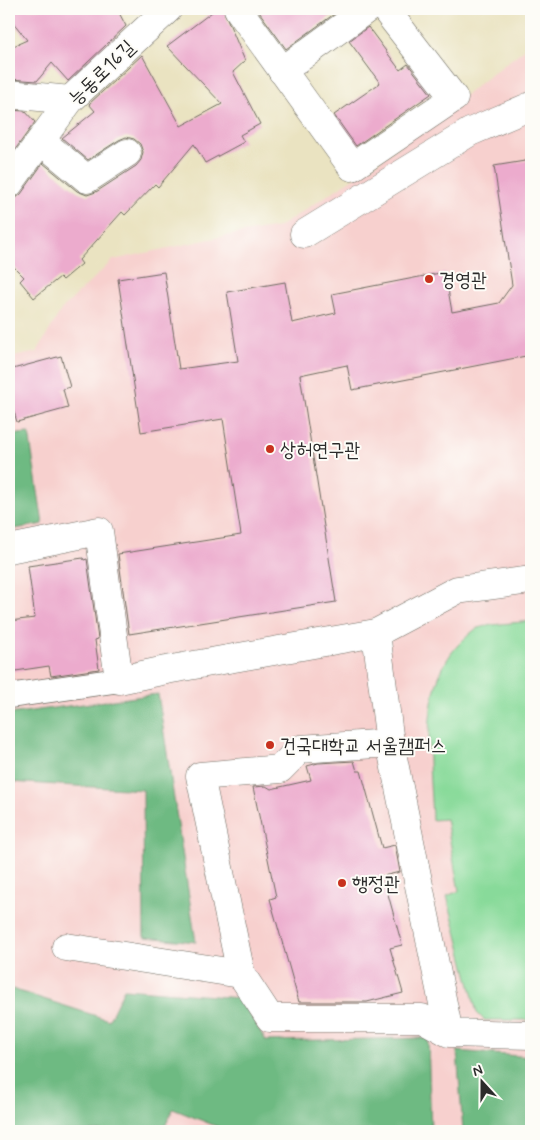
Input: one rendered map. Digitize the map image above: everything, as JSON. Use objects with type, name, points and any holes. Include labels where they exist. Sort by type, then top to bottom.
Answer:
[{"type":"street","name":"능동로16길","points":[[9,184],[70,100],[168,9]]},
{"type":"street","points":[[238,9],[352,167],[454,98],[385,9]]},
{"type":"street","points":[[282,71],[368,9]]},
{"type":"street","points":[[9,94],[70,100]]},
{"type":"street","points":[[304,234],[470,132],[531,106]]},
{"type":"street","points":[[41,140],[87,179],[127,153]]},
{"type":"street","points":[[9,550],[99,531],[119,680]]},
{"type":"street","points":[[9,696],[119,680],[376,633],[458,590],[531,580]]},
{"type":"street","points":[[376,633],[390,743],[449,1033]]},
{"type":"street","points":[[390,743],[300,749],[280,770],[200,776],[241,974],[270,1018],[422,1018],[449,1033],[531,1035]]},
{"type":"street","points":[[66,947],[241,974]]},
{"type":"street","points":[[422,1018],[440,990]]},
{"type":"shaded area","name":"건국대학교 서울캠퍼스","points":[[531,44],[531,1131],[9,1131],[9,358],[37,352],[61,310],[113,260],[229,235],[279,227],[381,160]]},
{"type":"green space","points":[[29,433],[43,524],[9,530],[9,435]]},
{"type":"green space","points":[[531,621],[531,1020],[484,1020],[477,1013],[447,896],[459,891],[446,819],[432,820],[429,749],[432,701],[438,678],[448,658],[472,632],[483,627]]},
{"type":"green space","points":[[158,694],[196,942],[144,937],[143,790],[9,782],[9,714]]},
{"type":"green space","points":[[9,988],[109,1020],[124,989],[240,998],[266,1041],[428,1038],[431,1131],[228,1131],[173,1109],[163,1131],[9,1131]]},
{"type":"green space","points":[[457,1051],[531,1057],[531,1131],[463,1131]]},
{"type":"building","points":[[9,9],[117,9],[126,26],[68,81],[52,63],[37,81],[9,79],[9,48],[27,40],[9,17]]},
{"type":"building","points":[[216,9],[223,9],[245,61],[233,72],[260,124],[240,135],[244,142],[205,163],[194,144],[158,187],[155,184],[125,215],[122,212],[79,260],[82,264],[63,280],[60,277],[34,298],[20,281],[24,277],[9,262],[9,199],[16,198],[21,194],[43,163],[77,191],[87,195],[96,192],[136,166],[141,160],[143,152],[140,144],[134,139],[126,137],[119,140],[88,160],[62,138],[95,111],[89,104],[142,55],[181,126],[222,104],[167,46]]},
{"type":"building","points":[[257,9],[341,9],[286,49]]},
{"type":"building","points":[[368,27],[400,70],[408,64],[431,94],[356,146],[334,115],[380,83],[349,41]]},
{"type":"building","points":[[9,110],[25,111],[35,122],[9,158]]},
{"type":"building","points":[[531,160],[531,355],[352,390],[347,365],[300,375],[336,602],[129,634],[118,554],[241,535],[223,419],[141,432],[118,279],[164,272],[179,369],[238,361],[227,292],[285,282],[292,323],[336,313],[332,294],[445,272],[452,312],[499,303],[512,285],[494,166]]},
{"type":"building","points":[[61,356],[70,387],[63,389],[68,408],[17,422],[9,395],[9,370]]},
{"type":"building","points":[[83,558],[84,560],[87,559],[98,639],[95,640],[99,669],[51,676],[49,666],[9,672],[9,621],[35,618],[28,566]]},
{"type":"building","name":"행정관","points":[[354,761],[357,771],[361,771],[382,848],[395,845],[400,872],[383,876],[402,945],[390,948],[403,993],[367,1002],[299,1002],[270,899],[276,897],[253,787],[266,786],[271,789],[311,780],[307,766],[318,763]]},
{"type":"place","name":"경영관","points":[[429,279]]},
{"type":"place","name":"상허연구관","points":[[270,449]]},
{"type":"place","name":"건국대학교 서울캠퍼스","points":[[270,745]]},
{"type":"place","name":"행정관","points":[[342,883]]}]
